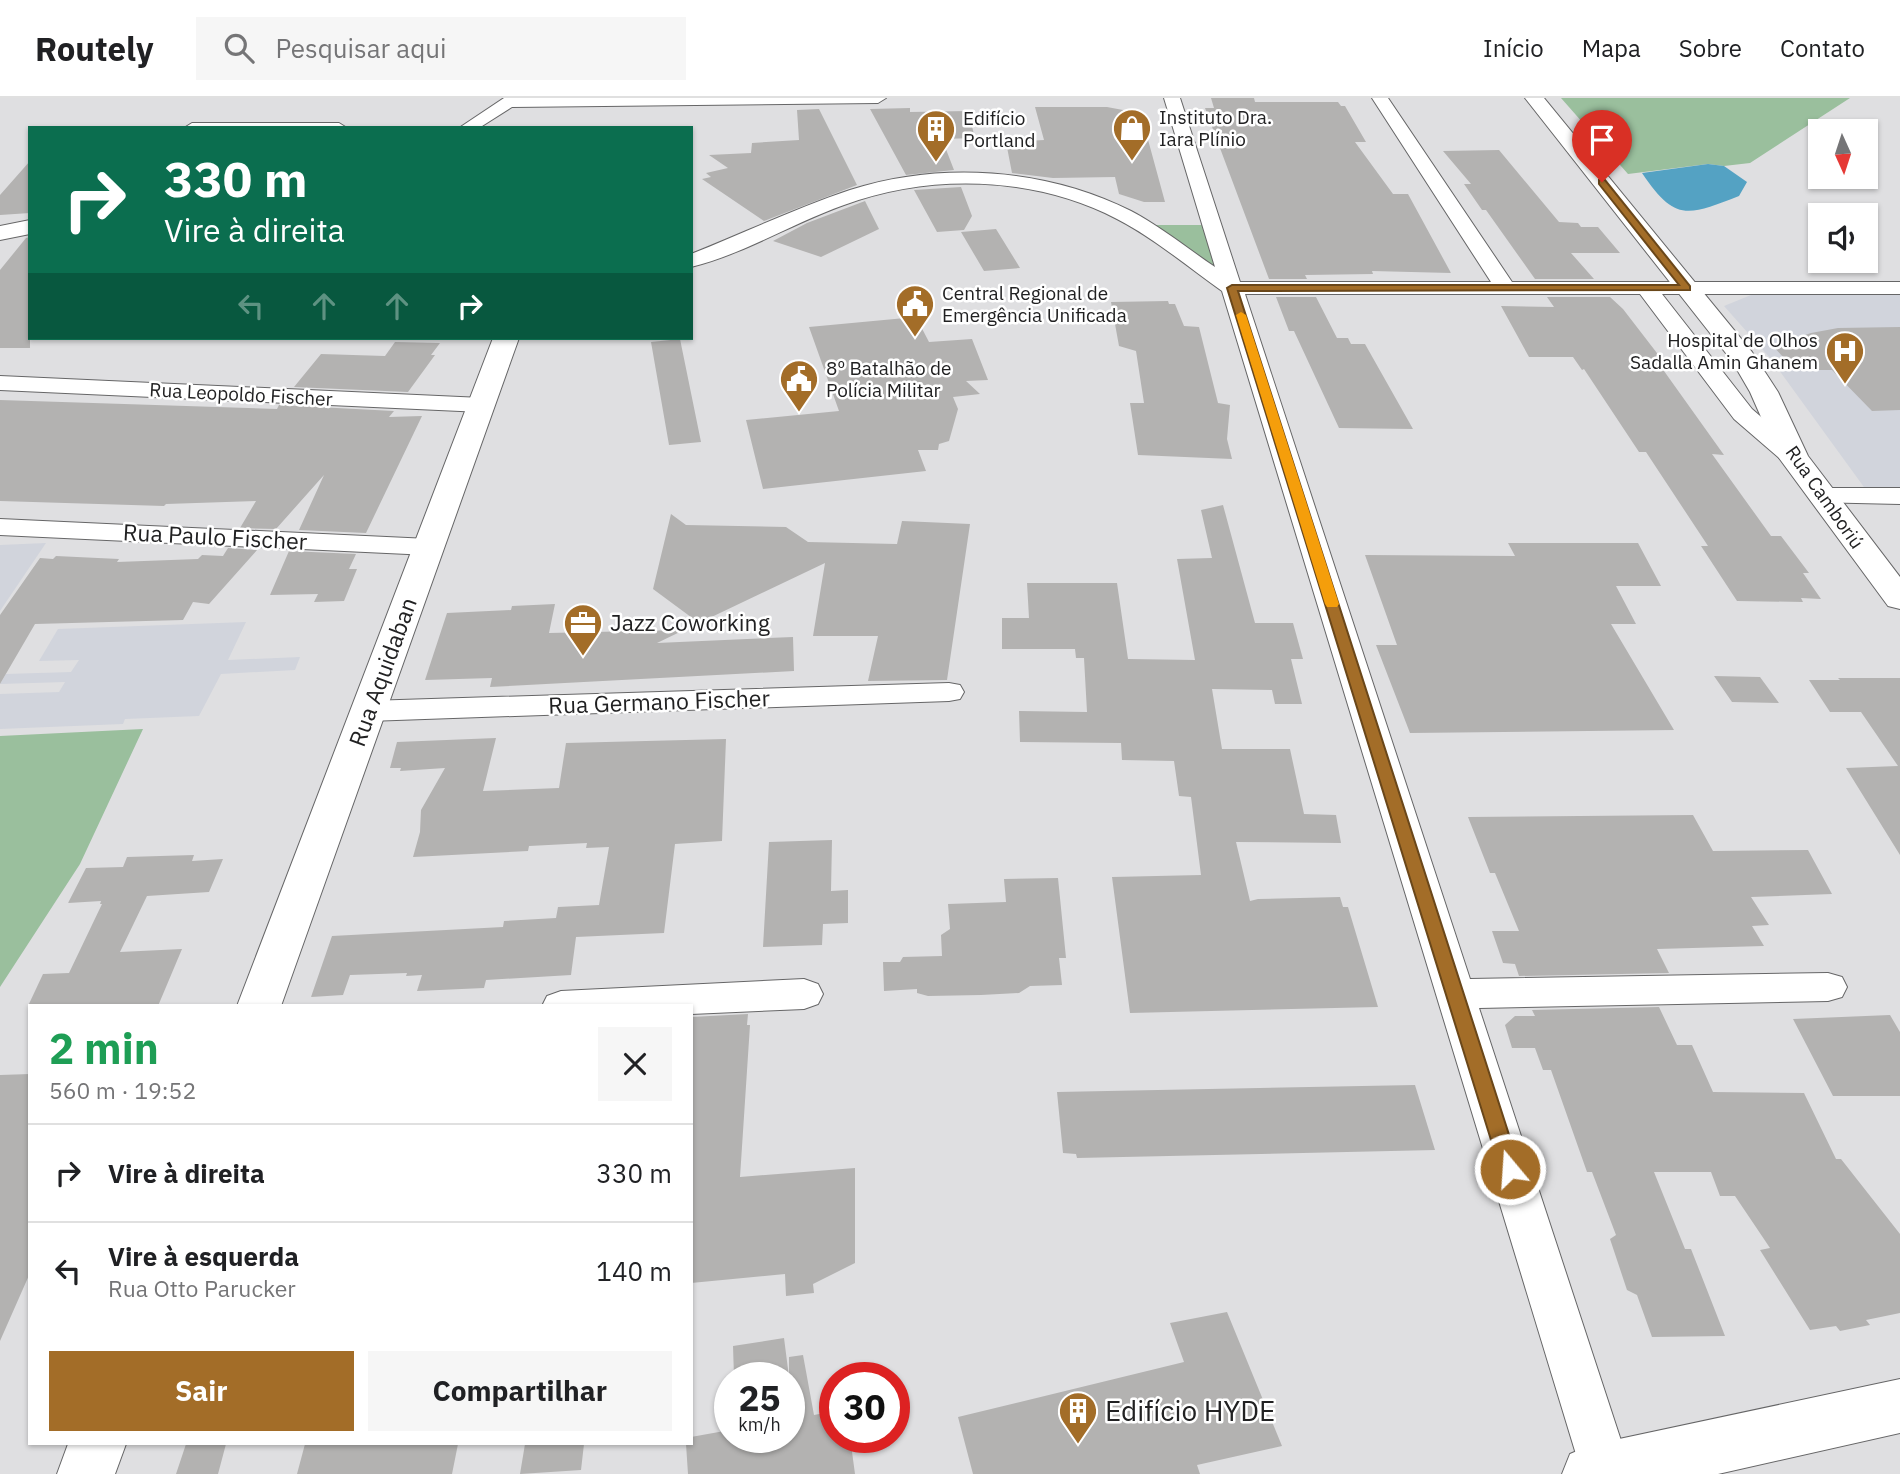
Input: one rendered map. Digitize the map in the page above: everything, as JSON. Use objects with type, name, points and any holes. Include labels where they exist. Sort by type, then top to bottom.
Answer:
[{"type":"main road","name":"Rua Camboriú","points":[[1534,98],[1755,376],[1794,458],[1900,600]]},
{"type":"main road","points":[[0,233],[28,236]]},
{"type":"main road","points":[[0,242],[28,236]]},
{"type":"main road","name":"Rua Aquidaban","points":[[260,1004],[505,340]]},
{"type":"main road","points":[[1601,1473],[1900,1405]]},
{"type":"main road","points":[[86,1474],[97,1445]]},
{"type":"street","points":[[470,126],[513,100],[878,98]]},
{"type":"street","points":[[1172,98],[1455,993],[1601,1473]]},
{"type":"street","points":[[1380,98],[1506,288]]},
{"type":"street","points":[[693,260],[801,214],[862,193],[909,183],[983,179],[1037,186],[1107,207],[1126,216],[1232,288],[1900,288]]},
{"type":"street","points":[[1646,288],[1743,414],[1794,458]]},
{"type":"street","name":"Rua Leopoldo Fischer","points":[[0,383],[482,405]]},
{"type":"street","points":[[1821,496],[1900,496]]},
{"type":"street","name":"Rua Paulo Fischer","points":[[0,527],[429,547]]},
{"type":"street","name":"Rua Germano Fischer","points":[[368,711],[949,692]]},
{"type":"street","points":[[1455,993],[1828,987]]},
{"type":"street","points":[[602,1004],[804,994]]},
{"type":"shaded area","name":"Hospital de Olhos Sadalla Amin Ghanem","points":[[1900,293],[1900,494],[1869,494],[1771,359],[1724,306],[1751,295]]},
{"type":"shaded area","points":[[46,543],[0,611],[0,545]]},
{"type":"shaded area","points":[[246,622],[228,660],[300,657],[295,670],[221,674],[199,716],[125,719],[123,724],[0,729],[0,694],[59,692],[65,682],[0,684],[6,674],[71,672],[79,660],[39,661],[58,629]]},
{"type":"green space","points":[[1561,98],[1850,98],[1818,119],[1808,119],[1808,125],[1750,163],[1724,166],[1708,164],[1628,174]]},
{"type":"green space","points":[[1155,225],[1204,225],[1219,271]]},
{"type":"green space","points":[[143,729],[80,864],[0,987],[0,736]]},
{"type":"water","points":[[1708,164],[1724,166],[1747,182],[1739,196],[1707,208],[1683,210],[1664,200],[1642,173]]},
{"type":"building","points":[[1211,98],[1254,98],[1255,102],[1338,102],[1345,106],[1366,142],[1355,142],[1393,194],[1408,194],[1451,273],[1372,271],[1373,274],[1305,275],[1307,279],[1269,279],[1205,108],[1214,108]]},
{"type":"building","points":[[1035,107],[1107,107],[1123,110],[1124,113],[1141,114],[1165,202],[1144,202],[1119,194],[1115,177],[1053,178],[1012,173],[1006,142],[1044,140]]},
{"type":"building","points":[[910,108],[910,112],[968,111],[975,138],[942,139],[954,170],[906,175],[870,109]]},
{"type":"building","points":[[819,109],[857,185],[764,221],[702,179],[711,177],[706,173],[728,168],[709,155],[751,153],[752,143],[799,140],[797,110]]},
{"type":"building","points":[[1499,150],[1559,222],[1578,223],[1581,227],[1598,227],[1620,253],[1571,253],[1594,279],[1535,279],[1464,184],[1471,184],[1443,151]]},
{"type":"building","points":[[28,163],[28,213],[0,215],[0,195]]},
{"type":"building","points":[[961,187],[972,216],[964,230],[937,232],[914,190]]},
{"type":"building","points":[[865,201],[879,229],[821,257],[773,241],[807,223]]},
{"type":"building","points":[[996,229],[1020,268],[984,271],[961,232]]},
{"type":"building","points":[[26,238],[30,348],[0,348],[0,270]]},
{"type":"building","points":[[1276,297],[1316,297],[1337,338],[1348,338],[1351,344],[1365,344],[1413,429],[1339,428],[1294,331],[1289,331]]},
{"type":"building","points":[[1547,297],[1610,297],[1623,309],[1660,357],[1654,357],[1724,455],[1712,454],[1771,536],[1781,536],[1809,573],[1803,573],[1821,599],[1801,598],[1803,602],[1737,601],[1701,546],[1708,546],[1646,452],[1639,452],[1584,369],[1582,370],[1573,357],[1529,357],[1501,306],[1554,307]]},
{"type":"building","points":[[1168,301],[1169,304],[1175,304],[1184,326],[1199,327],[1218,403],[1230,405],[1227,439],[1232,459],[1138,455],[1130,403],[1144,403],[1136,351],[1119,346],[1111,302]]},
{"type":"building","points":[[916,317],[929,342],[972,339],[988,380],[966,381],[980,394],[953,397],[958,409],[949,441],[939,444],[938,450],[918,450],[926,471],[763,489],[746,420],[839,411],[809,327]]},
{"type":"building","points":[[1900,327],[1900,410],[1872,411],[1832,370],[1795,370],[1773,346],[1811,333],[1838,328]]},
{"type":"building","points":[[680,340],[701,442],[669,445],[651,342]]},
{"type":"building","points":[[395,342],[440,343],[431,355],[435,355],[408,392],[294,387],[321,354],[385,356]]},
{"type":"building","points":[[0,400],[277,409],[279,405],[394,411],[389,417],[422,416],[366,533],[299,530],[324,475],[276,529],[240,528],[256,501],[164,506],[0,501]]},
{"type":"building","points":[[1223,505],[1255,623],[1293,623],[1303,659],[1291,659],[1302,704],[1275,704],[1272,690],[1212,689],[1222,749],[1290,749],[1304,814],[1336,815],[1341,843],[1236,842],[1250,901],[1340,897],[1343,907],[1348,907],[1378,1007],[1130,1013],[1112,877],[1201,875],[1191,797],[1179,796],[1174,761],[1122,760],[1121,743],[1020,742],[1019,711],[1087,712],[1084,658],[1076,658],[1075,649],[1002,649],[1002,618],[1029,618],[1027,583],[1117,583],[1128,659],[1195,660],[1177,559],[1212,558],[1201,510]]},
{"type":"building","points":[[671,514],[686,525],[786,527],[808,542],[897,544],[902,521],[970,524],[947,680],[868,681],[878,636],[813,636],[825,563],[699,623],[653,589]]},
{"type":"building","points":[[1508,543],[1638,543],[1661,586],[1616,586],[1636,624],[1611,624],[1674,730],[1410,733],[1376,645],[1397,645],[1365,555],[1515,556]]},
{"type":"building","points":[[228,548],[257,550],[209,604],[193,602],[183,620],[35,624],[0,684],[0,615],[40,558],[53,559],[56,556],[119,559],[117,562],[198,559],[202,555],[223,556]]},
{"type":"building","points":[[289,551],[356,554],[349,569],[357,569],[344,601],[314,602],[318,594],[270,595]]},
{"type":"building","points":[[555,604],[549,633],[684,630],[657,643],[793,637],[794,671],[490,687],[492,678],[425,680],[447,613],[511,610],[512,606]]},
{"type":"building","points":[[1714,676],[1760,677],[1779,703],[1732,702]]},
{"type":"building","points":[[1838,678],[1900,678],[1900,855],[1846,768],[1898,766],[1861,712],[1830,712],[1809,680],[1840,680]]},
{"type":"building","points":[[496,738],[483,791],[559,788],[566,743],[726,739],[722,841],[675,844],[664,933],[576,937],[571,975],[486,980],[484,988],[417,991],[422,975],[350,975],[343,995],[311,997],[332,936],[503,927],[504,921],[556,918],[558,907],[599,905],[609,847],[586,848],[587,843],[529,846],[528,851],[413,857],[420,832],[421,810],[445,768],[400,771],[401,768],[390,768],[397,742]]},
{"type":"building","points":[[1693,815],[1713,851],[1808,850],[1832,894],[1751,897],[1769,925],[1752,926],[1764,946],[1657,949],[1669,973],[1519,976],[1515,964],[1503,963],[1492,931],[1519,931],[1495,873],[1490,873],[1468,817]]},
{"type":"building","points":[[832,840],[831,891],[848,890],[848,923],[823,924],[822,945],[763,947],[769,842]]},
{"type":"building","points":[[194,855],[192,861],[223,859],[209,892],[147,896],[120,952],[182,949],[159,1004],[29,1004],[43,974],[69,973],[102,904],[101,901],[68,903],[86,868],[123,867],[127,857]]},
{"type":"building","points":[[1058,878],[1066,958],[1059,958],[1062,985],[1030,986],[1019,993],[981,995],[928,996],[917,993],[917,989],[884,991],[883,962],[900,962],[903,957],[942,956],[941,935],[950,929],[948,904],[1006,902],[1004,879]]},
{"type":"building","points":[[1659,1007],[1677,1045],[1692,1045],[1713,1092],[1804,1093],[1836,1159],[1841,1159],[1900,1234],[1900,1313],[1866,1320],[1870,1325],[1840,1331],[1836,1326],[1810,1330],[1760,1250],[1770,1248],[1735,1196],[1720,1196],[1711,1172],[1654,1172],[1685,1249],[1691,1249],[1725,1336],[1652,1337],[1637,1295],[1627,1290],[1610,1239],[1616,1235],[1592,1172],[1587,1172],[1551,1070],[1543,1070],[1535,1048],[1512,1048],[1505,1025],[1515,1016],[1535,1016],[1532,1010]]},
{"type":"building","points":[[748,1014],[747,1025],[750,1025],[740,1177],[855,1168],[855,1263],[813,1284],[814,1293],[786,1296],[785,1274],[693,1283],[693,1017]]},
{"type":"building","points":[[1890,1015],[1900,1032],[1900,1096],[1833,1096],[1793,1019]]},
{"type":"building","points":[[28,1074],[28,1278],[0,1341],[0,1075]]},
{"type":"building","points":[[1415,1085],[1435,1150],[1077,1158],[1076,1154],[1063,1153],[1057,1092]]},
{"type":"building","name":"Edifício HYDE","points":[[1227,1312],[1282,1446],[1197,1465],[1200,1474],[973,1474],[958,1417],[1184,1362],[1170,1323]]},
{"type":"building","points":[[784,1338],[787,1362],[734,1362],[733,1346]]},
{"type":"building","points":[[803,1355],[804,1362],[789,1362],[789,1357]]},
{"type":"building","points":[[805,1366],[814,1415],[819,1414],[819,1453],[852,1453],[855,1474],[688,1474],[686,1445],[693,1445],[693,1437],[714,1433],[714,1453],[805,1453]]},
{"type":"building","points":[[186,1445],[226,1445],[218,1474],[176,1474]]},
{"type":"building","points":[[305,1445],[458,1445],[452,1474],[297,1474]]},
{"type":"building","points":[[525,1445],[584,1445],[581,1470],[520,1474]]},
{"type":"slow traffic","points":[[1241,315],[1332,604]]},
{"type":"place","name":"Instituto Dra. Iara Plínio","points":[[1132,162]]},
{"type":"place","name":"Edifício Portland","points":[[936,163]]},
{"type":"place","name":"Central Regional de Emergência Unificada","points":[[915,338]]},
{"type":"place","name":"Hospital de Olhos Sadalla Amin Ghanem","points":[[1845,385]]},
{"type":"place","name":"8º Batalhão de Polícia Militar","points":[[799,413]]},
{"type":"place","name":"Jazz Coworking","points":[[583,657]]},
{"type":"place","name":"Edifício HYDE","points":[[1078,1445]]},
{"type":"route","points":[[1510,1169],[1232,288],[1687,288],[1602,182]]}]
